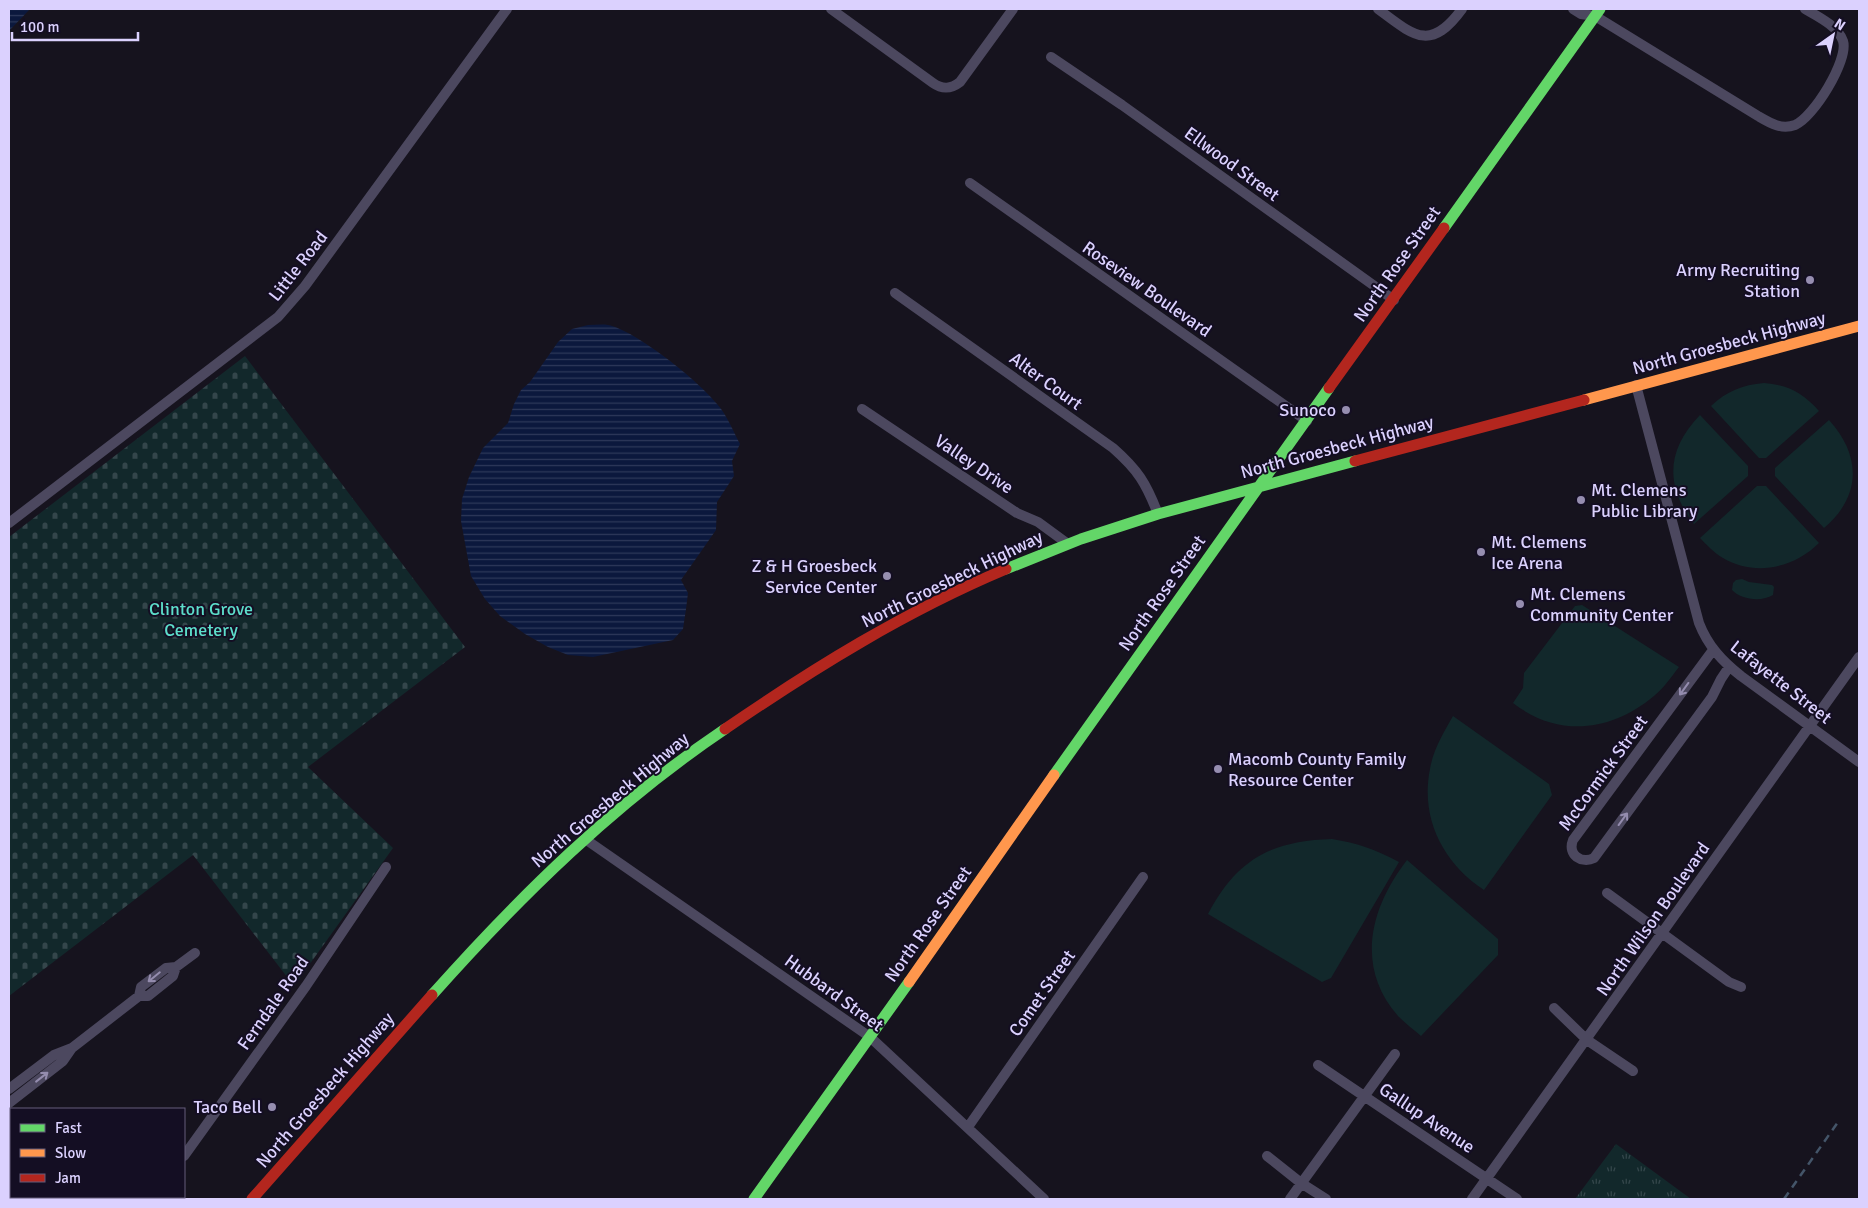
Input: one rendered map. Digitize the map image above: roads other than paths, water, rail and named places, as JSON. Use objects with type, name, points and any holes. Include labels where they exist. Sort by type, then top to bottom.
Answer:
[{"type":"main road","name":"North Rose Street","points":[[754,1199],[1081,736],[1394,300],[1596,11]]},
{"type":"main road","name":"North Groesbeck Highway","points":[[252,1199],[475,946],[531,889],[585,839],[653,782],[712,737],[762,703],[862,642],[927,607],[1068,544],[1158,514],[1859,326]]},
{"type":"street","name":"Little Road","points":[[9,523],[278,317],[289,306],[507,9]]},
{"type":"street","points":[[831,9],[934,83],[945,88],[952,88],[960,82],[1012,9]]},
{"type":"street","points":[[1378,9],[1405,28],[1425,36],[1434,35],[1442,31],[1462,9]]},
{"type":"street","points":[[1573,9],[1581,14],[1596,11],[1758,116],[1772,124],[1784,127],[1801,122],[1810,113],[1825,92],[1843,56],[1844,43],[1838,32],[1808,11]]},
{"type":"street","name":"Ellwood Street","points":[[1051,57],[1122,105],[1394,300]]},
{"type":"street","name":"Roseview Boulevard","points":[[970,183],[1306,421]]},
{"type":"street","name":"Alter Court","points":[[895,293],[1113,448],[1139,474],[1147,486],[1158,514]]},
{"type":"street","name":"Lafayette Street","points":[[1636,385],[1699,623],[1707,641],[1730,667],[1859,762]]},
{"type":"street","name":"Valley Drive","points":[[862,409],[1017,513],[1038,522],[1068,544]]},
{"type":"street","name":"McCormick Street","points":[[1713,650],[1573,840],[1572,848],[1576,856],[1585,860],[1594,858],[1712,696],[1730,667]]},
{"type":"street","name":"North Wilson Boulevard","points":[[1472,1199],[1859,657]]},
{"type":"street","name":"Hubbard Street","points":[[585,839],[870,1037],[1044,1199]]},
{"type":"street","name":"Ferndale Road","points":[[185,1155],[306,986],[386,867]]},
{"type":"street","name":"Comet Street","points":[[968,1127],[1143,877]]},
{"type":"street","points":[[1607,893],[1729,982],[1741,987]]},
{"type":"street","points":[[9,1090],[54,1055],[72,1048],[139,996],[148,996],[173,976],[176,967],[195,953]]},
{"type":"street","points":[[1554,1008],[1587,1040],[1633,1071]]},
{"type":"street","points":[[9,1103],[63,1061],[72,1048]]},
{"type":"street","points":[[1290,1199],[1394,1054]]},
{"type":"street","name":"Gallup Avenue","points":[[1318,1065],[1517,1199]]},
{"type":"street","points":[[1267,1156],[1301,1183],[1326,1199]]},
{"type":"water","points":[[9,9],[30,9],[9,31]]},
{"type":"water","points":[[588,325],[608,325],[620,329],[650,346],[682,370],[721,408],[740,444],[732,461],[734,476],[717,502],[716,530],[681,580],[688,593],[683,629],[673,640],[593,657],[568,655],[548,647],[525,634],[500,616],[485,599],[471,576],[461,521],[462,499],[469,477],[483,448],[508,423],[521,390],[530,382],[558,342],[572,329]]},
{"type":"waterway","points":[[1859,150],[1859,159]]},
{"type":"railway","points":[[1784,1199],[1838,1122]]},
{"type":"place","name":"Army Recruiting Station","points":[[1810,280]]},
{"type":"place","name":"Sunoco","points":[[1346,410]]},
{"type":"place","name":"Mt. Clemens Public Library","points":[[1581,500]]},
{"type":"place","name":"Mt. Clemens Ice Arena","points":[[1481,552]]},
{"type":"place","name":"Z & H Groesbeck Service Center","points":[[887,576]]},
{"type":"place","name":"Mt. Clemens Community Center","points":[[1520,604]]},
{"type":"place","name":"Macomb County Family Resource Center","points":[[1218,769]]},
{"type":"place","name":"Taco Bell","points":[[272,1107]]},
{"type":"park label","name":"Clinton Grove Cemetery","points":[[201,619]]}]
